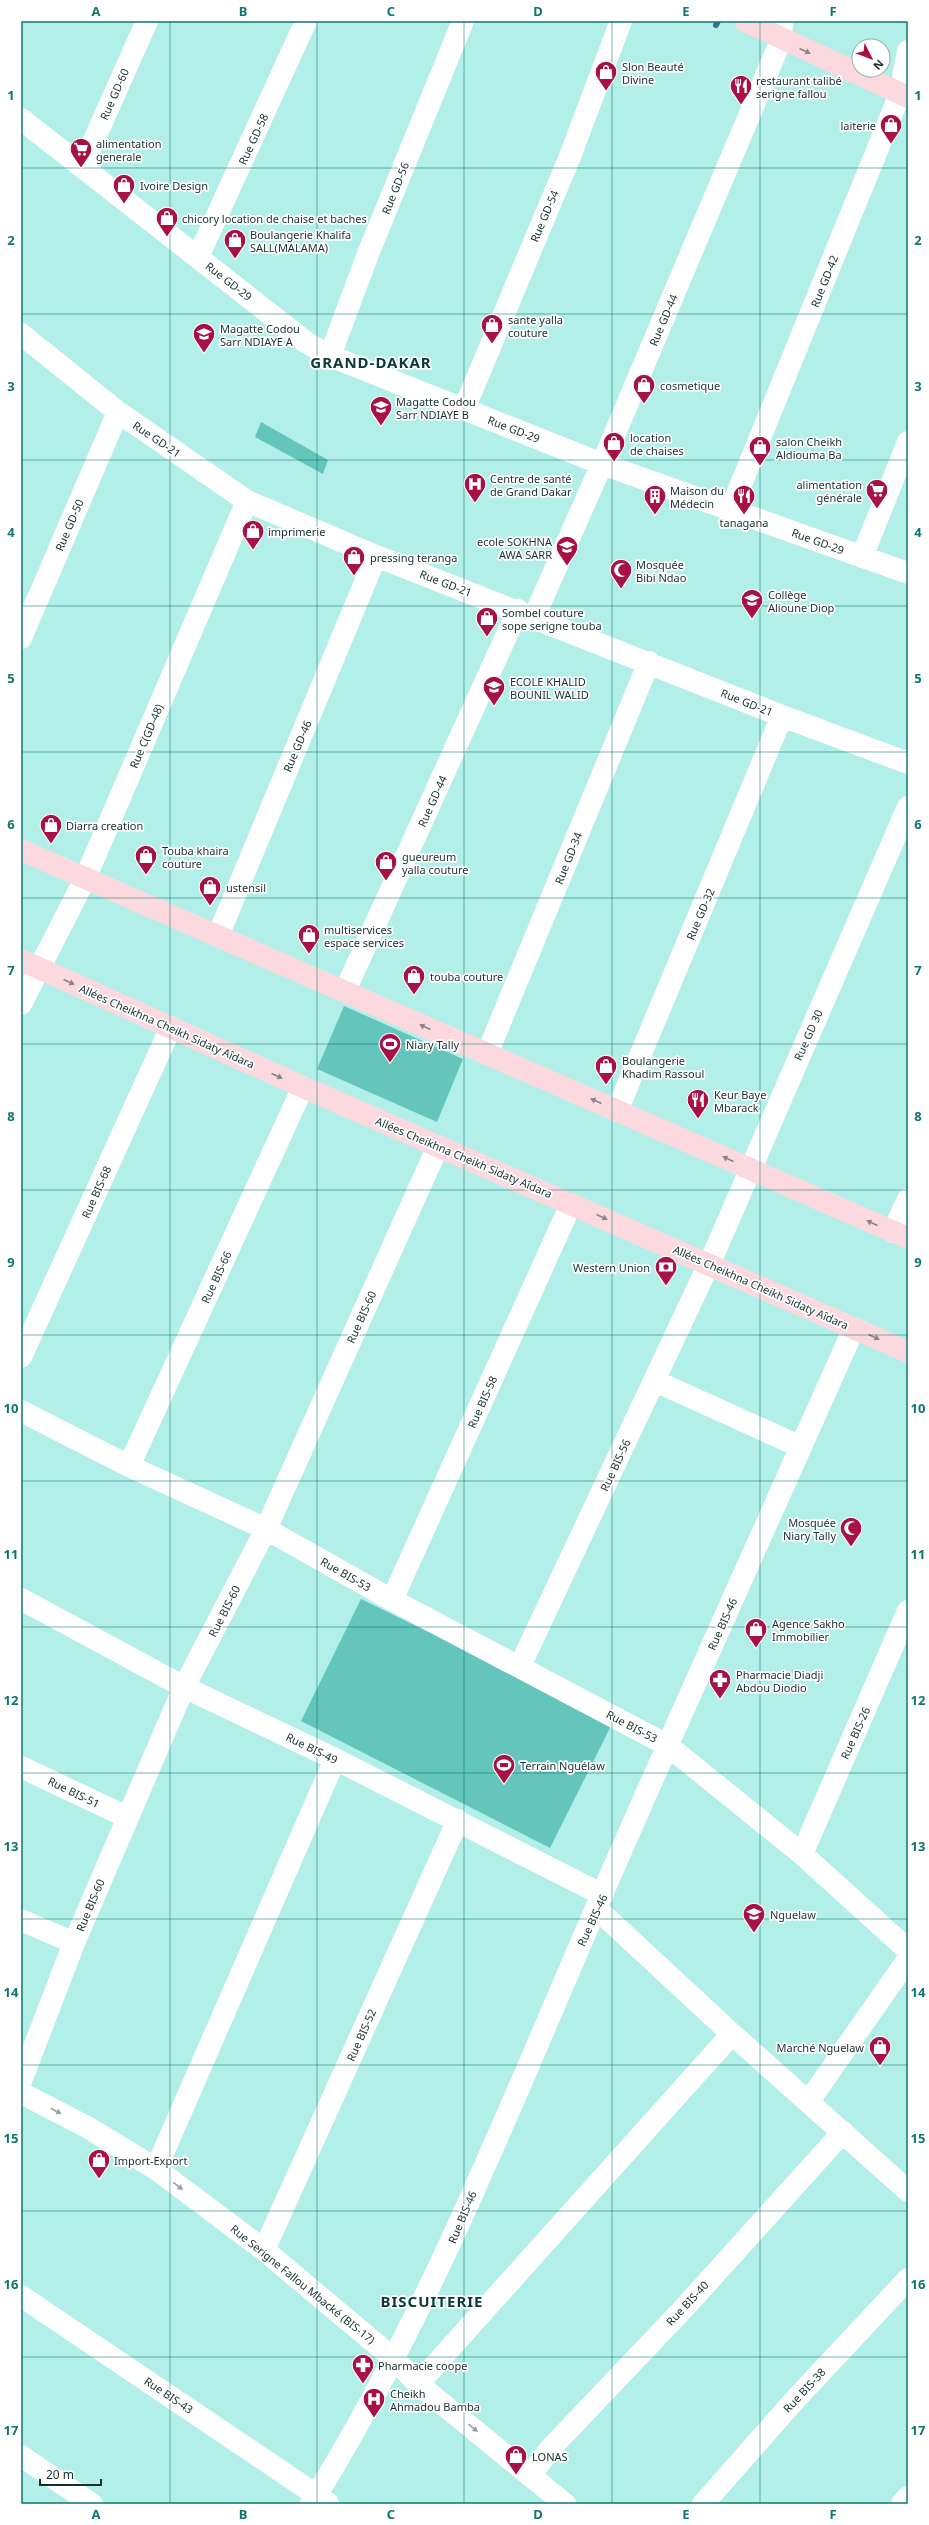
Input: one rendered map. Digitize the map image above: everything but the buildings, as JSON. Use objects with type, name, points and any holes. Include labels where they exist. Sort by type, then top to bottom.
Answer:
[{"type":"main road","points":[[745,21],[782,30],[904,95]]},
{"type":"main road","points":[[21,850],[83,882],[218,936],[617,1111],[748,1175],[900,1235]]},
{"type":"main road","name":"Allées Cheikhna Cheikh Sidaty Aîdara","points":[[35,961],[171,1027],[303,1087],[571,1204],[712,1257],[854,1328],[908,1352]]},
{"type":"street","name":"Rue GD-60","points":[[82,167],[147,21]]},
{"type":"street","name":"Rue GD-58","points":[[198,257],[306,21]]},
{"type":"street","name":"Rue GD-56","points":[[330,356],[368,254],[463,21]]},
{"type":"street","name":"Rue GD-54","points":[[464,409],[569,159],[621,21]]},
{"type":"street","name":"Rue GD-44","points":[[345,991],[526,614],[602,464],[782,30]]},
{"type":"street","name":"Rue GD-42","points":[[731,509],[904,95],[908,51]]},
{"type":"street","name":"Rue GD-29","points":[[21,119],[307,343],[330,356],[602,464],[908,573]]},
{"type":"street","name":"Rue GD-21","points":[[21,334],[118,412],[247,500],[376,556],[649,662],[782,716],[908,763]]},
{"type":"street","name":"Rue GD-50","points":[[21,638],[118,412]]},
{"type":"street","points":[[862,556],[908,442]]},
{"type":"street","name":"Rue C(GD-48)","points":[[21,1004],[35,961],[83,882],[247,500]]},
{"type":"street","name":"Rue GD-46","points":[[218,936],[376,556]]},
{"type":"street","name":"Rue GD-34","points":[[487,1054],[649,662]]},
{"type":"street","name":"Rue GD-32","points":[[617,1111],[782,716]]},
{"type":"street","name":"Rue GD 30","points":[[712,1257],[908,807]]},
{"type":"street","name":"Rue BIS-68","points":[[21,1357],[171,1027]]},
{"type":"street","name":"Rue BIS-66","points":[[129,1466],[303,1087]]},
{"type":"street","name":"Rue BIS-60","points":[[21,2081],[74,1944],[127,1817],[184,1687],[266,1529],[438,1146]]},
{"type":"street","points":[[900,1235],[908,1199]]},
{"type":"street","name":"Rue BIS-58","points":[[392,1600],[571,1204]]},
{"type":"street","name":"Rue BIS-56","points":[[520,1666],[712,1257]]},
{"type":"street","name":"Rue BIS-46","points":[[319,2501],[394,2359],[449,2248],[667,1745],[854,1328]]},
{"type":"street","points":[[654,1381],[800,1447]]},
{"type":"street","name":"Rue BIS-53","points":[[21,1411],[129,1466],[266,1529],[392,1600],[520,1666],[667,1745],[802,1854],[908,1950]]},
{"type":"street","name":"Rue BIS-49","points":[[21,1599],[184,1687],[458,1820],[600,1902],[732,2034],[908,2191]]},
{"type":"street","name":"Rue BIS-26","points":[[802,1854],[908,1611]]},
{"type":"street","points":[[156,2169],[335,1759]]},
{"type":"street","name":"Rue BIS-51","points":[[21,1766],[127,1817]]},
{"type":"street","name":"Rue BIS-52","points":[[264,2250],[458,1820]]},
{"type":"street","points":[[21,1920],[74,1944]]},
{"type":"street","points":[[809,2102],[908,1959]]},
{"type":"street","points":[[418,2384],[732,2034]]},
{"type":"street","name":"Rue Serigne Fallou Mbacké (BIS-17)","points":[[21,2093],[87,2127],[156,2169],[264,2250],[394,2359],[418,2384],[565,2504]]},
{"type":"street","name":"Rue BIS-40","points":[[531,2475],[555,2444],[684,2307],[843,2132]]},
{"type":"street","name":"Rue BIS-38","points":[[703,2504],[792,2402],[908,2279]]},
{"type":"street","name":"Rue BIS-43","points":[[21,2296],[319,2501]]},
{"type":"street","points":[[21,2456],[92,2504]]},
{"type":"street","points":[[902,2504],[908,2498]]},
{"type":"shaded area","points":[[261,422],[328,460],[323,474],[255,437]]},
{"type":"shaded area","name":"Niary Tally","points":[[344,1006],[463,1059],[437,1122],[317,1069]]},
{"type":"shaded area","name":"Terrain Nguélaw","points":[[361,1599],[613,1722],[550,1848],[301,1721]]},
{"type":"waterway","points":[[716,25],[718,21]]},
{"type":"place","name":"Slon Beauté Divine","points":[[606,92]]},
{"type":"place","name":"restaurant talibé serigne fallou","points":[[741,106]]},
{"type":"place","name":"laiterie","points":[[891,144]]},
{"type":"place","name":"alimentation generale","points":[[81,168]]},
{"type":"place","name":"Ivoire Design","points":[[124,204]]},
{"type":"place","name":"chicory location de chaise et baches","points":[[167,238]]},
{"type":"place","name":"Boulangerie Khalifa SALL(MALAMA)","points":[[235,260]]},
{"type":"place","name":"sante yalla couture","points":[[492,344]]},
{"type":"place","name":"Magatte Codou Sarr NDIAYE A","points":[[204,354]]},
{"type":"place","name":"cosmetique","points":[[644,404]]},
{"type":"place","name":"Magatte Codou Sarr NDIAYE B","points":[[381,426]]},
{"type":"place","name":"location de chaises","points":[[614,462]]},
{"type":"place","name":"salon Cheikh Aldiouma Ba","points":[[760,466]]},
{"type":"place","name":"Centre de santé de Grand Dakar","points":[[475,504]]},
{"type":"place","name":"alimentation générale","points":[[877,510]]},
{"type":"place","name":"Maison du Médecin","points":[[655,516]]},
{"type":"place","name":"tanagana","points":[[744,516]]},
{"type":"place","name":"imprimerie","points":[[253,550]]},
{"type":"place","name":"ecole SOKHNA AWA SARR","points":[[567,566]]},
{"type":"place","name":"pressing teranga","points":[[354,576]]},
{"type":"place","name":"Mosquée Bibi Ndao","points":[[621,590]]},
{"type":"place","name":"Collège Alioune Diop","points":[[752,620]]},
{"type":"place","name":"Sombel couture sope serigne touba","points":[[487,638]]},
{"type":"place","name":"ECOLE KHALID BOUNIL WALID","points":[[494,706]]},
{"type":"place","name":"Diarra creation","points":[[51,844]]},
{"type":"place","name":"Touba khaira couture","points":[[146,876]]},
{"type":"place","name":"gueureum yalla couture","points":[[386,882]]},
{"type":"place","name":"ustensil","points":[[210,906]]},
{"type":"place","name":"multiservices espace services","points":[[309,954]]},
{"type":"place","name":"touba couture","points":[[414,996]]},
{"type":"place","name":"Niary Tally","points":[[390,1064]]},
{"type":"place","name":"Boulangerie Khadim Rassoul","points":[[606,1086]]},
{"type":"place","name":"Keur Baye Mbarack","points":[[698,1120]]},
{"type":"place","name":"Western Union","points":[[666,1286]]},
{"type":"place","name":"Mosquée Niary Tally","points":[[851,1548]]},
{"type":"place","name":"Agence Sakho Immobilier","points":[[756,1648]]},
{"type":"place","name":"Pharmacie Diadji Abdou Diodio","points":[[720,1700]]},
{"type":"place","name":"Terrain Nguélaw","points":[[504,1784]]},
{"type":"place","name":"Nguelaw","points":[[754,1934]]},
{"type":"place","name":"Marché Nguelaw","points":[[880,2066]]},
{"type":"place","name":"Import-Export","points":[[99,2180]]},
{"type":"place","name":"Pharmacie coope","points":[[363,2384]]},
{"type":"place","name":"Cheikh Ahmadou Bamba","points":[[374,2418]]},
{"type":"place","name":"LONAS","points":[[516,2476]]},
{"type":"district","name":"GRAND-DAKAR","points":[[371,362]]},
{"type":"district","name":"BISCUITERIE","points":[[432,2301]]}]
